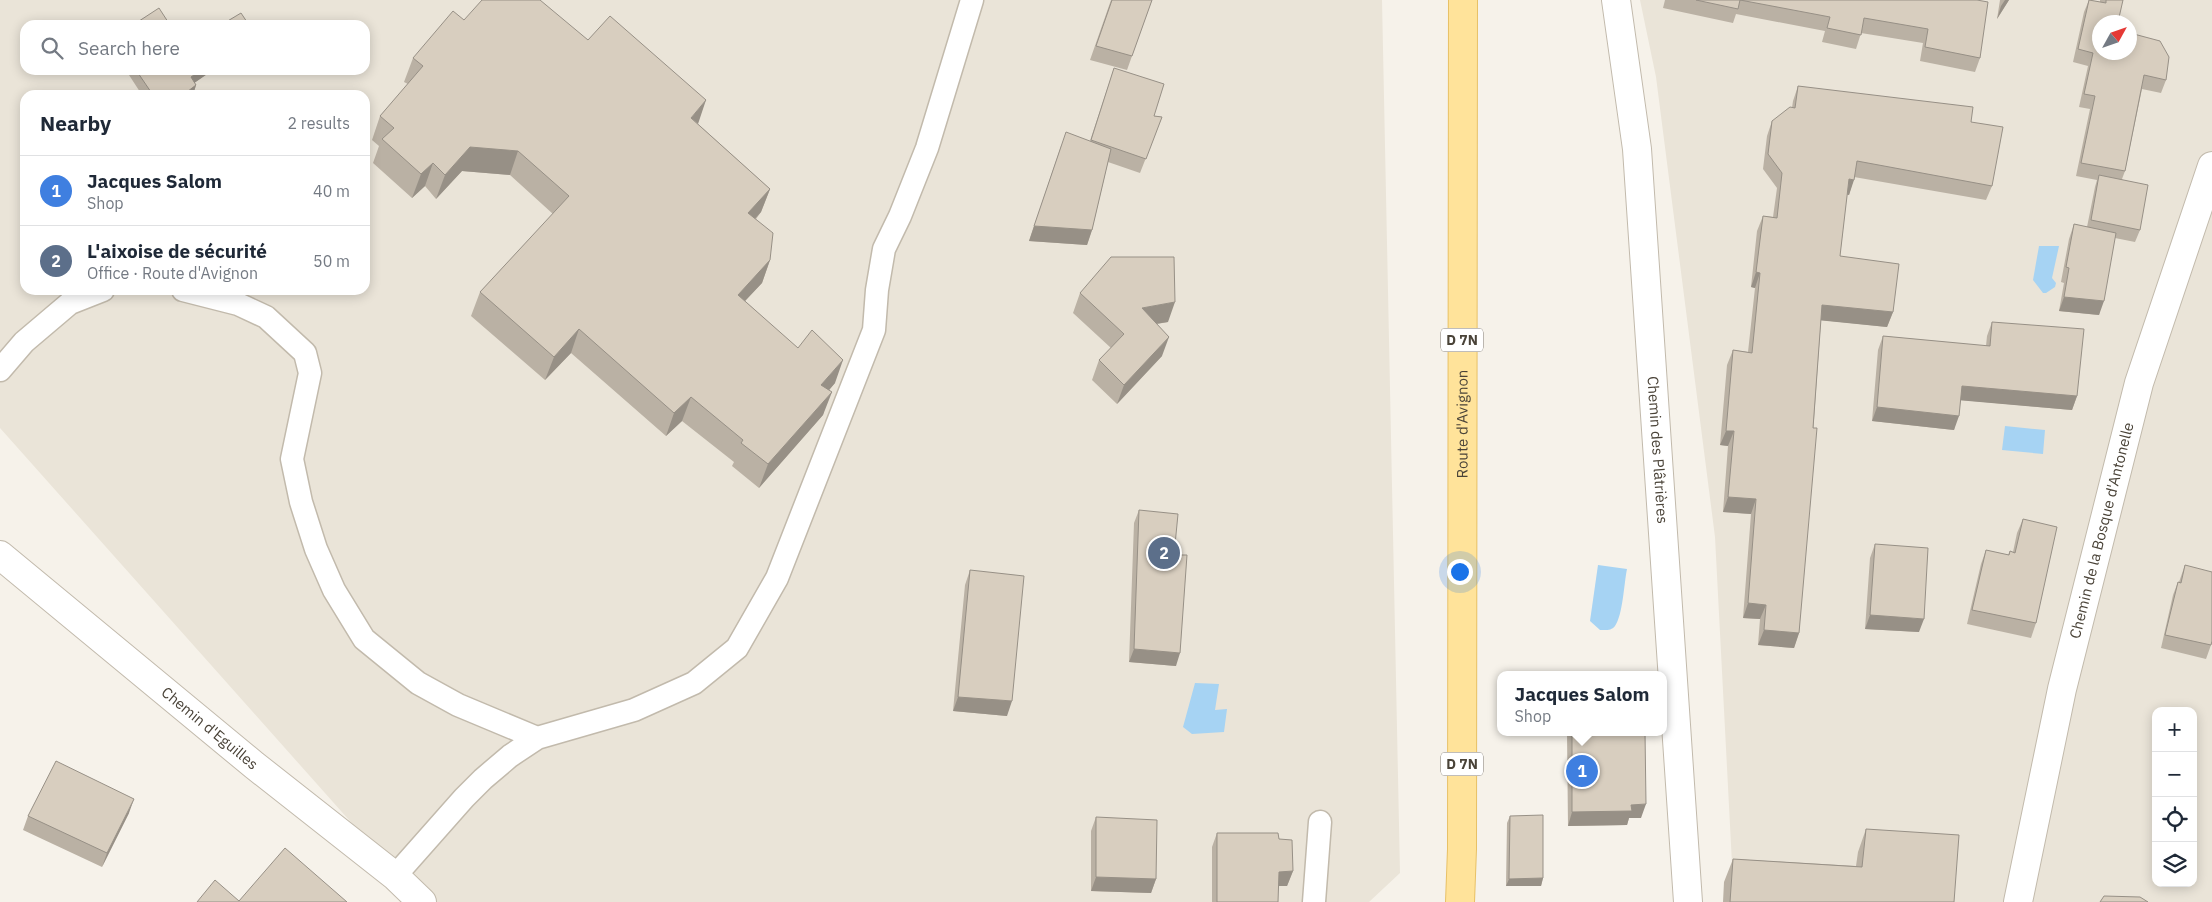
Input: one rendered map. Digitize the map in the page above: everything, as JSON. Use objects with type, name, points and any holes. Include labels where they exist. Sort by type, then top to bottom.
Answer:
[{"type":"main road","name":"Route d'Avignon","points":[[1460,902],[1462,849],[1463,0]]},
{"type":"main road","name":"Route d'Avignon","points":[[1462,849],[1466,902]]},
{"type":"street","name":"Chemin des Plâtrières","points":[[1616,0],[1637,148],[1688,902]]},
{"type":"street","name":"Chemin de la Bosque d'Antonelle","points":[[2018,902],[2062,689],[2139,383],[2212,166]]},
{"type":"street","name":"Chemin d'Eguilles","points":[[0,555],[254,765],[395,876],[422,902]]},
{"type":"lane","points":[[395,876],[483,778],[510,756],[537,738],[634,710],[694,684],[737,648],[777,578],[874,330],[877,290],[884,249],[900,216],[927,148],[972,0]]},
{"type":"lane","points":[[0,370],[24,342],[70,303],[90,295]]},
{"type":"lane","points":[[203,295],[238,304],[266,317],[305,353],[310,374],[292,459],[301,502],[316,550],[334,590],[364,639],[418,683],[458,705],[537,738]]},
{"type":"lane","points":[[1314,902],[1320,822]]},
{"type":"shaded area","points":[[0,0],[1382,0],[1400,873],[1369,902],[422,902],[0,428]]},
{"type":"shaded area","points":[[1640,0],[2212,0],[2212,902],[1734,902],[1715,537],[1656,77]]},
{"type":"water","points":[[2039,246],[2059,246],[2052,278],[2056,283],[2055,287],[2046,293],[2043,293],[2033,280]]},
{"type":"water","points":[[2005,426],[2045,430],[2043,454],[2002,450]]},
{"type":"water","points":[[1598,565],[1627,569],[1618,621],[1612,629],[1608,630],[1600,630],[1590,621]]},
{"type":"water","points":[[1195,683],[1219,684],[1215,710],[1227,709],[1224,732],[1192,734],[1183,727]]},
{"type":"building","points":[[482,0],[540,0],[588,40],[610,16],[706,100],[691,118],[770,189],[748,213],[773,233],[770,260],[738,295],[798,348],[812,330],[843,360],[821,385],[832,392],[768,464],[741,443],[743,440],[691,397],[674,413],[579,329],[554,357],[480,292],[569,196],[518,151],[470,147],[445,175],[433,163],[421,174],[382,139],[394,128],[380,116],[423,66],[413,58],[453,11],[464,20]]},
{"type":"building","points":[[1112,0],[1152,0],[1132,56],[1096,46]]},
{"type":"building","points":[[1696,0],[1740,0],[1738,9]]},
{"type":"building","points":[[1740,0],[1977,0],[1988,2],[1980,58],[1925,47],[1928,29],[1864,18],[1861,35],[1827,28],[1830,17]]},
{"type":"building","points":[[2089,0],[2106,3],[2106,0],[2123,0],[2120,15],[2092,15],[2092,53],[2078,49]]},
{"type":"building","points":[[159,8],[167,20],[141,20]]},
{"type":"building","points":[[241,13],[246,20],[229,20]]},
{"type":"building","points":[[2137,35],[2160,41],[2169,57],[2166,80],[2144,75],[2125,171],[2081,163],[2095,96],[2084,94],[2092,58],[2092,60],[2137,60]]},
{"type":"building","points":[[1114,68],[1164,84],[1154,116],[1162,117],[1146,159],[1091,140]]},
{"type":"building","points":[[139,75],[194,75],[191,77],[196,85],[190,90],[150,90]]},
{"type":"building","points":[[1798,86],[1973,107],[1971,122],[2003,127],[1992,186],[1857,161],[1854,180],[1849,179],[1840,256],[1899,264],[1893,312],[1822,305],[1813,428],[1817,428],[1799,633],[1764,630],[1766,605],[1748,603],[1756,499],[1728,497],[1734,431],[1726,431],[1733,350],[1752,353],[1760,273],[1756,272],[1763,216],[1777,218],[1782,173],[1768,154],[1772,121],[1790,107],[1795,108]]},
{"type":"building","points":[[1066,132],[1111,149],[1092,230],[1034,226]]},
{"type":"building","points":[[2099,175],[2148,185],[2140,230],[2091,220]]},
{"type":"building","points":[[2074,224],[2116,233],[2104,301],[2064,297],[2069,268],[2066,267]]},
{"type":"building","points":[[1111,257],[1174,257],[1175,302],[1142,308],[1169,337],[1124,385],[1099,360],[1124,334],[1080,293]]},
{"type":"building","points":[[1992,322],[2084,329],[2077,396],[1962,386],[1959,416],[1877,407],[1883,336],[1990,346]]},
{"type":"building","points":[[1139,510],[1178,514],[1174,555],[1187,555],[1180,653],[1134,649]]},
{"type":"building","points":[[2023,519],[2057,527],[2036,623],[1972,610],[1986,550],[2009,555],[2010,551],[2015,553]]},
{"type":"building","points":[[1875,544],[1928,548],[1924,619],[1870,615]]},
{"type":"building","points":[[2185,565],[2212,572],[2211,645],[2165,635],[2178,582],[2181,583]]},
{"type":"building","points":[[970,570],[1024,576],[1012,701],[958,697]]},
{"type":"building","points":[[1572,736],[1645,736],[1646,804],[1631,805],[1632,811],[1572,812]]},
{"type":"building","points":[[56,761],[134,799],[107,853],[28,816]]},
{"type":"building","points":[[1543,815],[1543,878],[1509,879],[1510,816]]},
{"type":"building","points":[[1096,817],[1157,820],[1156,879],[1096,877]]},
{"type":"building","points":[[1866,829],[1959,835],[1954,902],[1730,902],[1733,859],[1862,867]]},
{"type":"building","points":[[1217,833],[1278,833],[1279,839],[1292,840],[1293,871],[1279,872],[1278,902],[1217,902]]},
{"type":"building","points":[[285,848],[347,902],[197,902],[215,880],[239,901]]},
{"type":"building","points":[[2104,896],[2140,897],[2148,902],[2100,902]]},
{"type":"place","name":"L'aixoise de sécurité","points":[[1164,553]]},
{"type":"place","name":"Jacques Salom","points":[[1582,771]]}]
